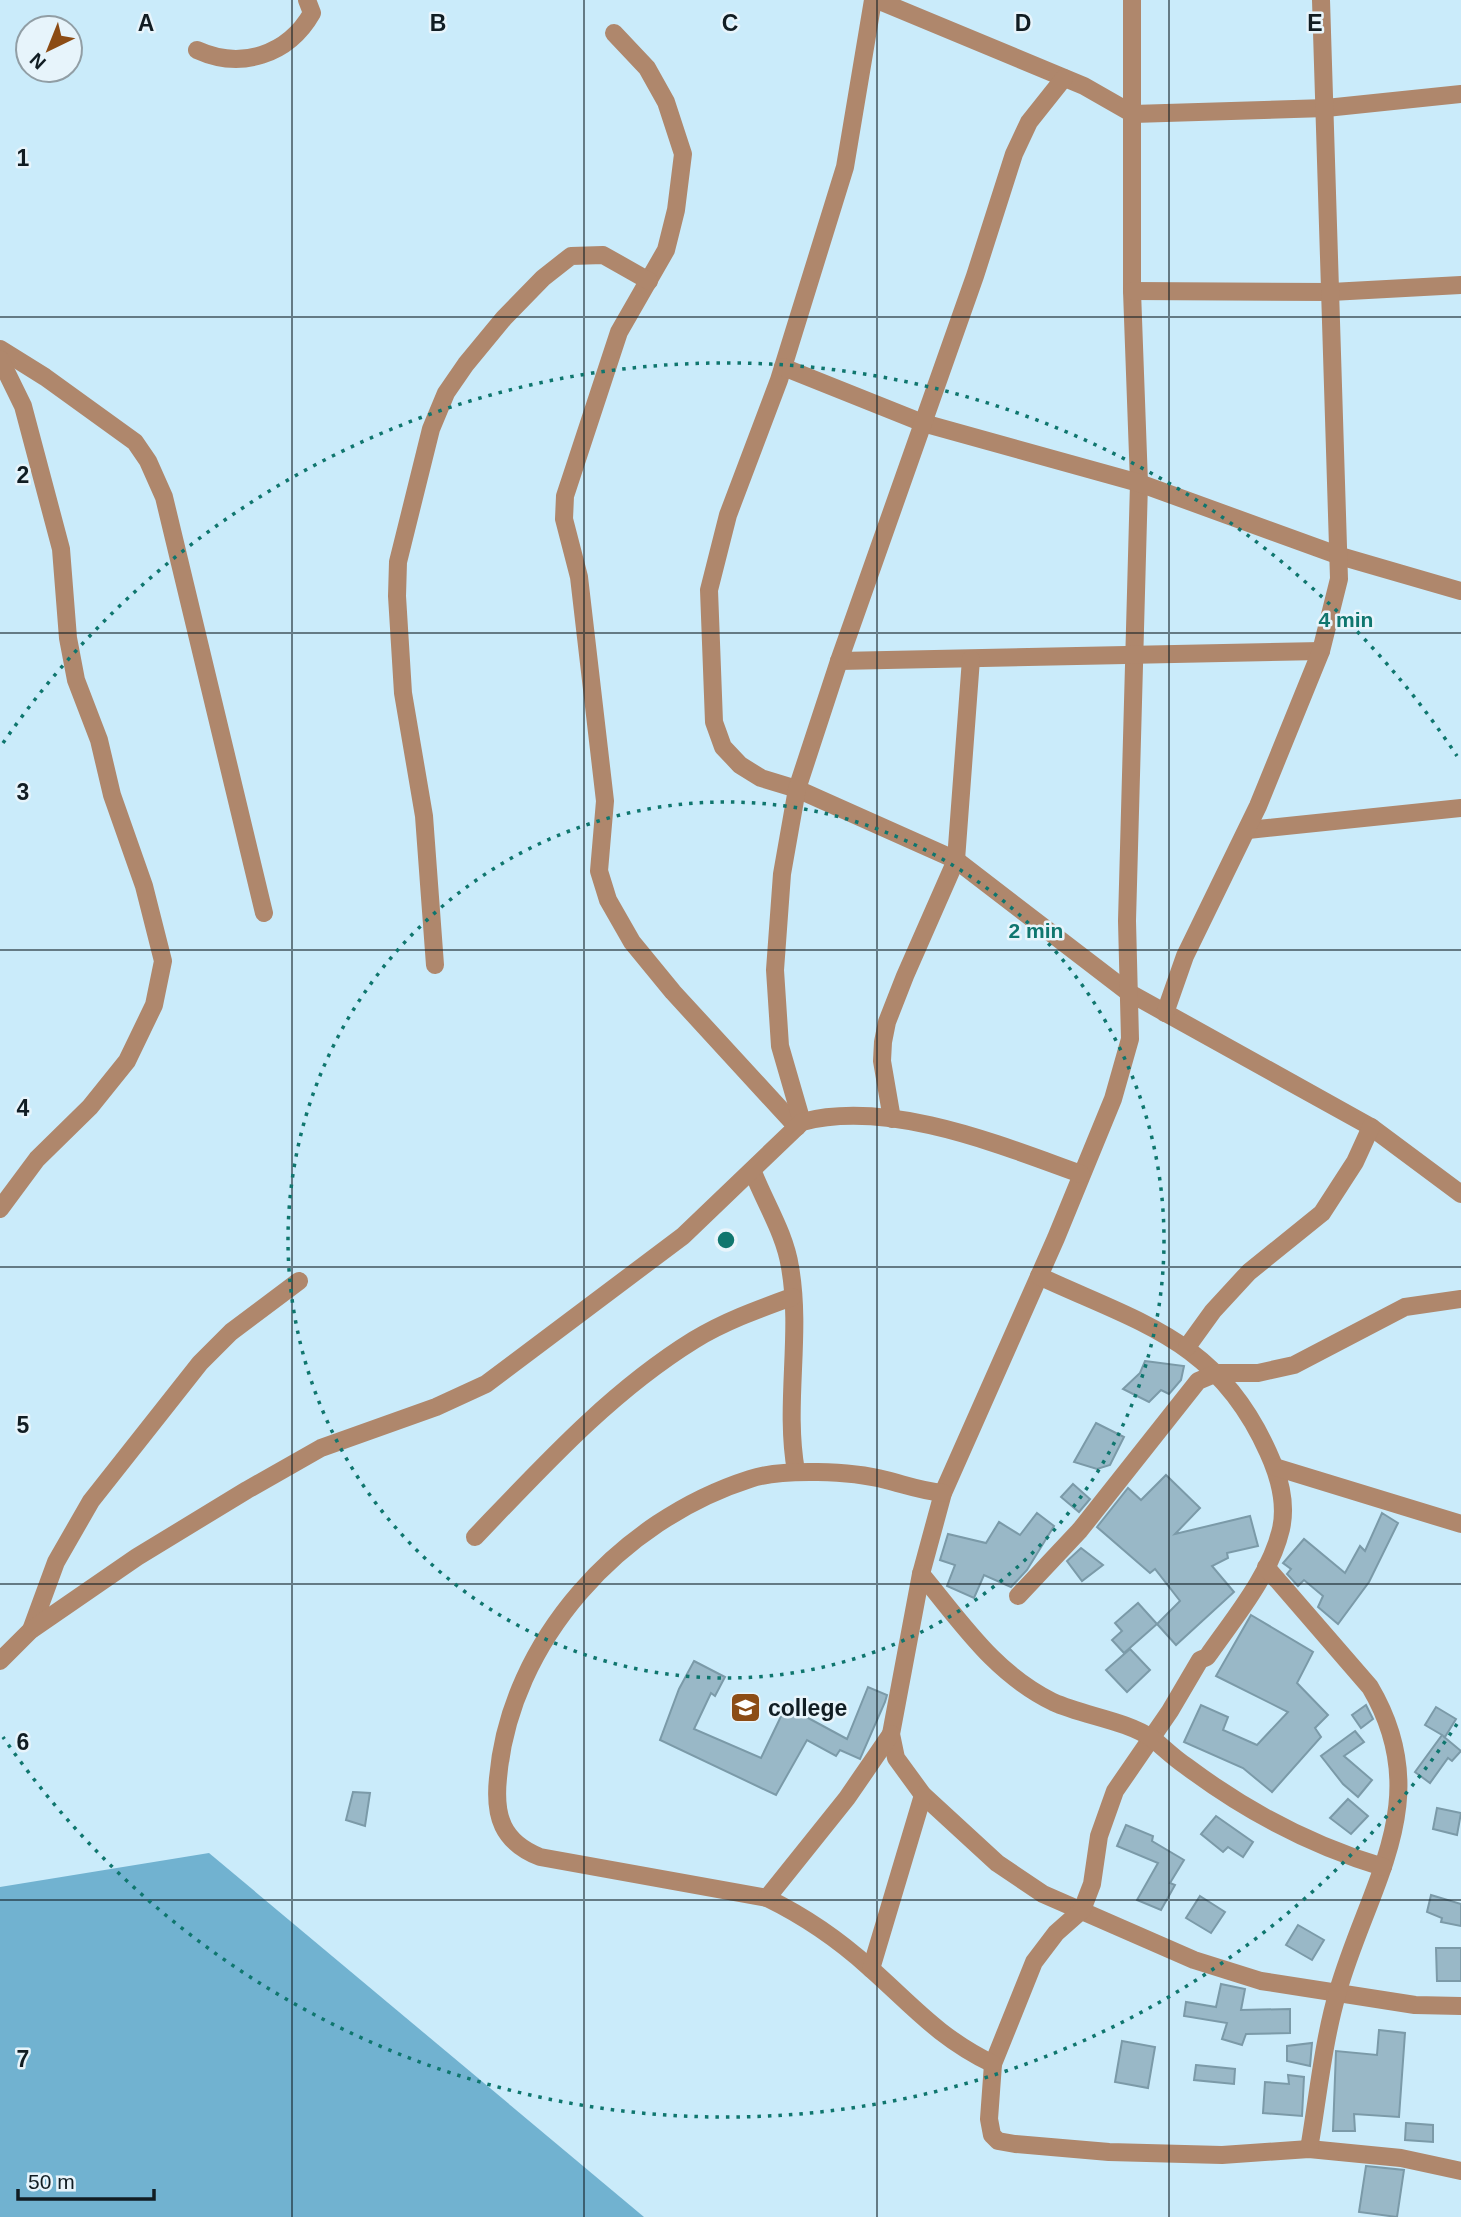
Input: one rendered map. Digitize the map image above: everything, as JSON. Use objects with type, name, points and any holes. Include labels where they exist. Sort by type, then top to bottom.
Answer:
[{"type":"street","points":[[197,50],[217,59],[236,61],[262,55],[301,32],[312,13],[307,0]]},
{"type":"street","points":[[1461,94],[1326,108],[1133,114],[1104,95],[875,0],[845,167],[783,367],[728,515],[709,590],[708,613],[715,722],[723,747],[740,765],[761,778],[797,789],[956,860],[1128,992],[1371,1127],[1461,1194]]},
{"type":"street","points":[[1132,0],[1132,291],[1139,483],[1128,992],[1130,1039],[1122,1070],[1082,1174],[943,1493],[921,1574],[891,1734],[896,1758],[923,1795],[997,1863],[1043,1894],[1194,1960],[1261,1981],[1415,2005],[1461,2006]]},
{"type":"street","points":[[1165,1013],[1185,956],[1248,830],[1321,651],[1335,601],[1340,556],[1321,0]]},
{"type":"street","points":[[614,33],[647,68],[660,91],[683,154],[676,210],[666,250],[619,332],[565,496],[564,519],[579,577],[606,801],[599,871],[608,900],[632,942],[708,1033],[800,1124]]},
{"type":"street","points":[[800,1124],[780,1046],[775,970],[782,874],[797,789],[1014,154],[1029,122],[1064,78]]},
{"type":"street","points":[[435,965],[424,816],[402,693],[397,596],[398,562],[431,429],[446,393],[481,345],[542,278],[571,256],[603,255],[649,281]]},
{"type":"street","points":[[1132,291],[1331,292],[1461,285]]},
{"type":"street","points":[[0,349],[85,405],[135,442],[148,461],[164,497],[264,913]]},
{"type":"street","points":[[0,359],[23,406],[61,549],[68,638],[76,681],[99,740],[112,795],[144,886],[163,961],[154,1005],[127,1061],[90,1107],[37,1159],[0,1209]]},
{"type":"street","points":[[783,367],[923,422],[1139,483],[1340,556],[1461,592]]},
{"type":"street","points":[[839,661],[1321,651]]},
{"type":"street","points":[[892,1119],[882,1061],[887,1022],[956,860],[971,659]]},
{"type":"street","points":[[1248,830],[1461,807]]},
{"type":"street","points":[[0,1661],[31,1630],[137,1557],[321,1448],[436,1407],[485,1384],[683,1236],[753,1172],[800,1124],[829,1115],[863,1114],[892,1119],[978,1137],[1082,1174]]},
{"type":"street","points":[[1187,1347],[1213,1311],[1249,1272],[1322,1213],[1343,1183],[1371,1127]]},
{"type":"street","points":[[753,1172],[782,1237],[790,1267],[795,1337],[791,1444],[796,1471]]},
{"type":"street","points":[[1039,1276],[1148,1323],[1187,1347],[1217,1373],[1259,1433],[1275,1467],[1283,1497],[1281,1528],[1266,1567],[1115,1791],[1099,1836],[1092,1884],[1082,1909],[1044,1946],[1034,1962],[993,2064],[989,2119],[992,2135],[998,2141],[1108,2152],[1222,2155],[1309,2149],[1401,2158],[1461,2171]]},
{"type":"street","points":[[31,1630],[56,1562],[72,1531],[107,1481],[200,1363],[231,1332],[299,1281]]},
{"type":"street","points":[[475,1536],[575,1434],[662,1362],[730,1320],[792,1297]]},
{"type":"street","points":[[1018,1596],[1080,1530],[1183,1396],[1198,1381],[1217,1373],[1258,1373],[1294,1365],[1405,1307],[1461,1299]]},
{"type":"street","points":[[1275,1467],[1461,1524]]},
{"type":"street","points":[[943,1493],[919,1491],[884,1479],[796,1471],[752,1478],[666,1516],[629,1546],[555,1622],[524,1674],[508,1720],[495,1805],[506,1832],[519,1849],[540,1857],[767,1898],[802,1917],[871,1969],[946,2038],[993,2064]]},
{"type":"street","points":[[1266,1567],[1344,1655],[1382,1707],[1393,1741],[1399,1778],[1396,1830],[1338,1992],[1309,2149]]},
{"type":"street","points":[[921,1574],[992,1661],[1018,1682],[1055,1702],[1150,1737],[1186,1767],[1290,1832],[1337,1853],[1383,1867]]},
{"type":"street","points":[[767,1898],[847,1798],[891,1734]]},
{"type":"street","points":[[871,1969],[923,1795]]},
{"type":"shaded area","points":[[209,1853],[644,2217],[0,2217],[0,1887]]},
{"type":"building","points":[[1145,1361],[1184,1366],[1181,1380],[1169,1394],[1161,1390],[1149,1402],[1123,1389],[1140,1373]]},
{"type":"building","points":[[1096,1423],[1124,1437],[1110,1465],[1097,1469],[1074,1462]]},
{"type":"building","points":[[1166,1475],[1200,1508],[1175,1534],[1250,1516],[1258,1546],[1227,1553],[1228,1558],[1212,1566],[1234,1592],[1176,1645],[1157,1624],[1180,1601],[1155,1569],[1150,1573],[1097,1527],[1128,1488],[1141,1500]]},
{"type":"building","points":[[1073,1484],[1090,1499],[1079,1512],[1061,1497]]},
{"type":"building","points":[[1037,1513],[1054,1526],[1027,1570],[1011,1587],[984,1575],[974,1598],[947,1586],[955,1565],[940,1560],[948,1534],[986,1543],[999,1522],[1020,1535]]},
{"type":"building","points":[[1382,1513],[1398,1523],[1369,1582],[1338,1624],[1318,1607],[1323,1596],[1304,1580],[1298,1586],[1287,1574],[1291,1569],[1283,1563],[1304,1539],[1345,1573],[1360,1546],[1365,1551]]},
{"type":"building","points":[[1081,1548],[1103,1565],[1082,1581],[1067,1561]]},
{"type":"building","points":[[1138,1603],[1157,1624],[1124,1653],[1112,1640],[1122,1631],[1115,1623]]},
{"type":"building","points":[[1251,1615],[1313,1652],[1297,1683],[1328,1715],[1315,1728],[1321,1737],[1272,1792],[1243,1768],[1184,1742],[1201,1705],[1228,1717],[1223,1730],[1257,1745],[1288,1712],[1216,1676]]},
{"type":"building","points":[[1130,1649],[1150,1670],[1127,1692],[1106,1670]]},
{"type":"building","points":[[694,1661],[725,1677],[715,1696],[711,1693],[694,1729],[761,1758],[786,1706],[847,1739],[868,1687],[887,1695],[860,1759],[840,1750],[836,1756],[807,1740],[776,1795],[660,1740],[679,1689]]},
{"type":"building","points":[[1366,1705],[1373,1719],[1361,1728],[1352,1715]]},
{"type":"building","points":[[1436,1707],[1456,1719],[1445,1737],[1443,1736],[1461,1751],[1452,1761],[1448,1758],[1430,1783],[1415,1772],[1442,1735],[1425,1725]]},
{"type":"building","points":[[1355,1731],[1364,1742],[1344,1756],[1372,1780],[1358,1797],[1343,1784],[1321,1756]]},
{"type":"building","points":[[353,1792],[370,1793],[365,1826],[346,1820]]},
{"type":"building","points":[[1348,1799],[1368,1816],[1351,1834],[1330,1818]]},
{"type":"building","points":[[1437,1808],[1461,1813],[1457,1835],[1433,1829]]},
{"type":"building","points":[[1216,1816],[1253,1842],[1243,1857],[1228,1847],[1223,1852],[1201,1834]]},
{"type":"building","points":[[1126,1825],[1153,1836],[1152,1841],[1184,1860],[1170,1883],[1175,1885],[1161,1910],[1137,1900],[1158,1863],[1117,1846]]},
{"type":"building","points":[[1431,1895],[1461,1904],[1461,1926],[1441,1922],[1442,1918],[1427,1912]]},
{"type":"building","points":[[1200,1896],[1225,1912],[1211,1933],[1186,1918]]},
{"type":"building","points":[[1298,1925],[1324,1940],[1312,1960],[1286,1945]]},
{"type":"building","points":[[1436,1948],[1461,1948],[1461,1981],[1437,1981]]},
{"type":"building","points":[[1221,1984],[1245,1989],[1241,2010],[1290,2009],[1290,2033],[1246,2034],[1242,2045],[1222,2039],[1227,2023],[1184,2016],[1186,2002],[1216,2007]]},
{"type":"building","points":[[1379,2030],[1405,2033],[1399,2117],[1354,2114],[1355,2131],[1333,2131],[1336,2051],[1377,2055]]},
{"type":"building","points":[[1122,2041],[1155,2047],[1148,2088],[1115,2082]]},
{"type":"building","points":[[1312,2043],[1310,2066],[1287,2061],[1287,2046]]},
{"type":"building","points":[[1196,2065],[1235,2069],[1234,2084],[1194,2080]]},
{"type":"building","points":[[1288,2075],[1304,2077],[1302,2116],[1263,2113],[1265,2082],[1289,2084]]},
{"type":"building","points":[[1406,2123],[1433,2125],[1433,2142],[1405,2140]]},
{"type":"building","points":[[1366,2166],[1404,2170],[1397,2217],[1359,2212]]},
{"type":"place","name":"college","points":[[745,1708]]}]
